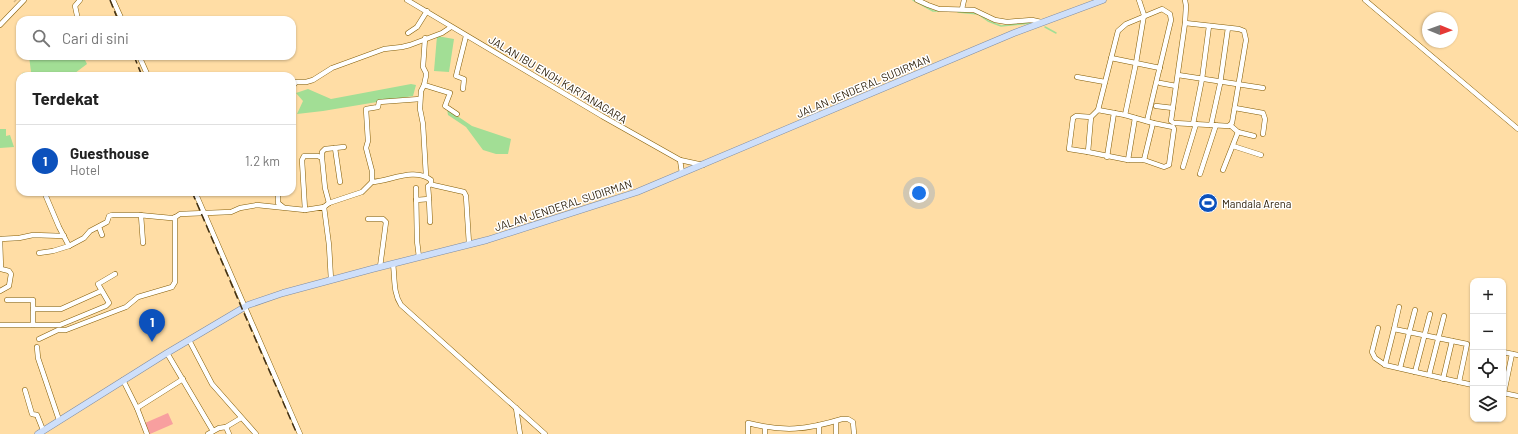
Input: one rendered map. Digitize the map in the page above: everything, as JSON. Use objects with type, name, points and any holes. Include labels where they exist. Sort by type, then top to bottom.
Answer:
[{"type":"main road","name":"JALAN JENDERAL SUDIRMAN","points":[[40,432],[167,353],[245,307],[284,293],[526,228],[650,187],[1041,22],[1103,0]]},
{"type":"street","points":[[0,25],[18,3],[24,0]]},
{"type":"street","points":[[77,16],[75,6],[80,0]]},
{"type":"street","points":[[113,0],[120,16]]},
{"type":"street","name":"JALAN IBU ENOH KARTANAGARA","points":[[407,0],[602,116],[680,160],[703,165]]},
{"type":"street","points":[[917,0],[939,9],[974,10],[995,20],[1032,20],[1041,22]]},
{"type":"street","points":[[962,9],[964,0]]},
{"type":"street","points":[[1124,115],[1136,63],[1144,15],[1139,0]]},
{"type":"street","points":[[1185,0],[1185,23],[1172,122],[1230,125],[1238,132],[1254,136]]},
{"type":"street","points":[[1365,0],[1518,129]]},
{"type":"street","points":[[1088,152],[1091,117],[1098,110],[1119,30],[1126,24],[1144,15],[1162,9],[1170,16],[1170,21],[1147,120]]},
{"type":"street","points":[[408,33],[417,27],[427,11]]},
{"type":"street","points":[[1185,23],[1241,30],[1246,34],[1235,108],[1230,125]]},
{"type":"street","points":[[1183,167],[1194,124],[1209,26]]},
{"type":"street","points":[[296,82],[314,80],[332,68],[384,49],[402,47],[425,38],[442,34],[451,27]]},
{"type":"street","points":[[1200,174],[1214,125],[1228,28]]},
{"type":"street","points":[[463,89],[464,79],[456,76],[466,36]]},
{"type":"street","points":[[425,38],[423,67],[426,73],[424,85],[421,91],[420,117],[423,124],[426,176]]},
{"type":"street","points":[[1111,58],[1160,68]]},
{"type":"street","points":[[141,60],[147,72]]},
{"type":"street","points":[[1178,75],[1264,88]]},
{"type":"street","points":[[1077,77],[1105,82]]},
{"type":"street","points":[[1160,83],[1176,86]]},
{"type":"street","points":[[424,85],[450,93],[445,106],[457,114]]},
{"type":"street","points":[[38,253],[53,251],[69,246],[85,237],[90,231],[107,222],[110,215],[141,215],[171,218],[176,217],[177,215],[231,212],[240,208],[257,205],[305,210],[324,207],[329,203],[362,192],[372,182],[372,171],[366,148],[368,141],[366,109],[378,107],[379,102],[420,99]]},
{"type":"street","points":[[1156,106],[1173,108]]},
{"type":"street","points":[[1235,108],[1263,113],[1265,119],[1263,134]]},
{"type":"street","points":[[1091,117],[1076,116],[1073,118],[1068,147],[1070,150],[1128,160],[1144,160],[1164,167],[1169,165],[1173,127],[1098,110]]},
{"type":"street","points":[[1107,157],[1114,113]]},
{"type":"street","points":[[1128,160],[1135,118]]},
{"type":"street","points":[[1144,160],[1153,123]]},
{"type":"street","points":[[1223,170],[1238,132]]},
{"type":"street","points":[[1233,146],[1261,155]]},
{"type":"street","points":[[329,203],[325,188],[322,158],[323,151],[344,147]]},
{"type":"street","points":[[335,148],[340,182]]},
{"type":"street","points":[[305,210],[302,158],[304,156],[318,156],[322,158]]},
{"type":"street","points":[[680,160],[682,173]]},
{"type":"street","points":[[372,182],[381,182],[400,175],[426,176],[431,180],[431,184],[428,186],[430,222]]},
{"type":"street","points":[[431,184],[464,192],[466,196],[469,244]]},
{"type":"street","points":[[416,188],[417,241],[419,256]]},
{"type":"street","points":[[46,196],[69,246]]},
{"type":"street","points":[[197,196],[300,434]]},
{"type":"street","points":[[278,196],[278,203],[283,207]]},
{"type":"street","points":[[416,200],[429,199]]},
{"type":"street","points":[[324,207],[329,245],[331,280]]},
{"type":"street","points":[[141,215],[143,243]]},
{"type":"street","points":[[39,339],[126,307],[138,297],[172,287],[175,282],[176,217]]},
{"type":"street","points":[[368,219],[383,219],[386,222],[380,267]]},
{"type":"street","points":[[99,227],[102,235]]},
{"type":"street","points":[[0,291],[9,286],[11,274],[9,271],[1,270],[0,239],[19,238],[33,235],[64,236]]},
{"type":"street","points":[[393,264],[396,290],[398,300],[401,305],[542,433]]},
{"type":"street","points":[[0,325],[65,324],[108,305],[109,303],[98,283],[115,274]]},
{"type":"street","points":[[33,309],[61,310],[101,290]]},
{"type":"street","points":[[7,300],[32,300],[33,325]]},
{"type":"street","points":[[1385,365],[1399,307]]},
{"type":"street","points":[[1400,368],[1415,310]]},
{"type":"street","points":[[1416,372],[1430,314]]},
{"type":"street","points":[[1429,375],[1444,316]]},
{"type":"street","points":[[1378,328],[1372,352],[1375,358],[1385,365],[1470,384]]},
{"type":"street","points":[[1394,329],[1470,344]]},
{"type":"street","points":[[189,340],[212,384],[256,434]]},
{"type":"street","points":[[1443,379],[1452,341]]},
{"type":"street","points":[[1459,382],[1467,344]]},
{"type":"street","points":[[37,347],[38,358],[59,420]]},
{"type":"street","points":[[167,353],[213,431]]},
{"type":"street","points":[[1506,353],[1518,356]]},
{"type":"street","points":[[1505,386],[1512,354]]},
{"type":"street","points":[[137,408],[183,379]]},
{"type":"street","points":[[123,380],[137,408],[147,434]]},
{"type":"street","points":[[25,390],[32,414],[36,415],[40,432]]},
{"type":"street","points":[[1506,394],[1518,396]]},
{"type":"street","points":[[516,408],[520,434]]},
{"type":"street","points":[[208,434],[226,427],[241,418]]},
{"type":"street","points":[[748,434],[748,423],[784,432],[801,431],[842,419],[851,420],[854,424],[855,433]]},
{"type":"street","points":[[836,421],[836,434]]},
{"type":"street","points":[[819,425],[819,434]]},
{"type":"street","points":[[226,427],[230,434]]},
{"type":"street","points":[[765,427],[765,434]]},
{"type":"shaded area","points":[[437,36],[454,39],[449,72],[434,71]]},
{"type":"shaded area","points":[[30,60],[85,60],[87,64],[76,72],[31,72]]},
{"type":"shaded area","points":[[411,84],[416,85],[413,96],[297,114],[303,101],[296,93],[308,89],[331,99]]},
{"type":"shaded area","points":[[447,109],[472,126],[511,139],[508,154],[496,154],[483,150],[466,127],[448,115]]},
{"type":"shaded area","points":[[0,129],[6,129],[6,136],[10,135],[14,147],[0,148]]},
{"type":"shaded area","points":[[168,413],[173,424],[150,434],[145,423]]},
{"type":"waterway","points":[[913,0],[933,11],[939,11]]},
{"type":"waterway","points":[[958,12],[978,14],[988,21],[1001,26],[1031,23]]},
{"type":"waterway","points":[[1045,27],[1056,33]]},
{"type":"railway","points":[[110,0],[116,16]]},
{"type":"railway","points":[[136,60],[140,72]]},
{"type":"railway","points":[[194,196],[297,434]]},
{"type":"place","name":"Mandala Arena","points":[[1208,203]]},
{"type":"place","name":"Guesthouse","points":[[152,342]]}]
